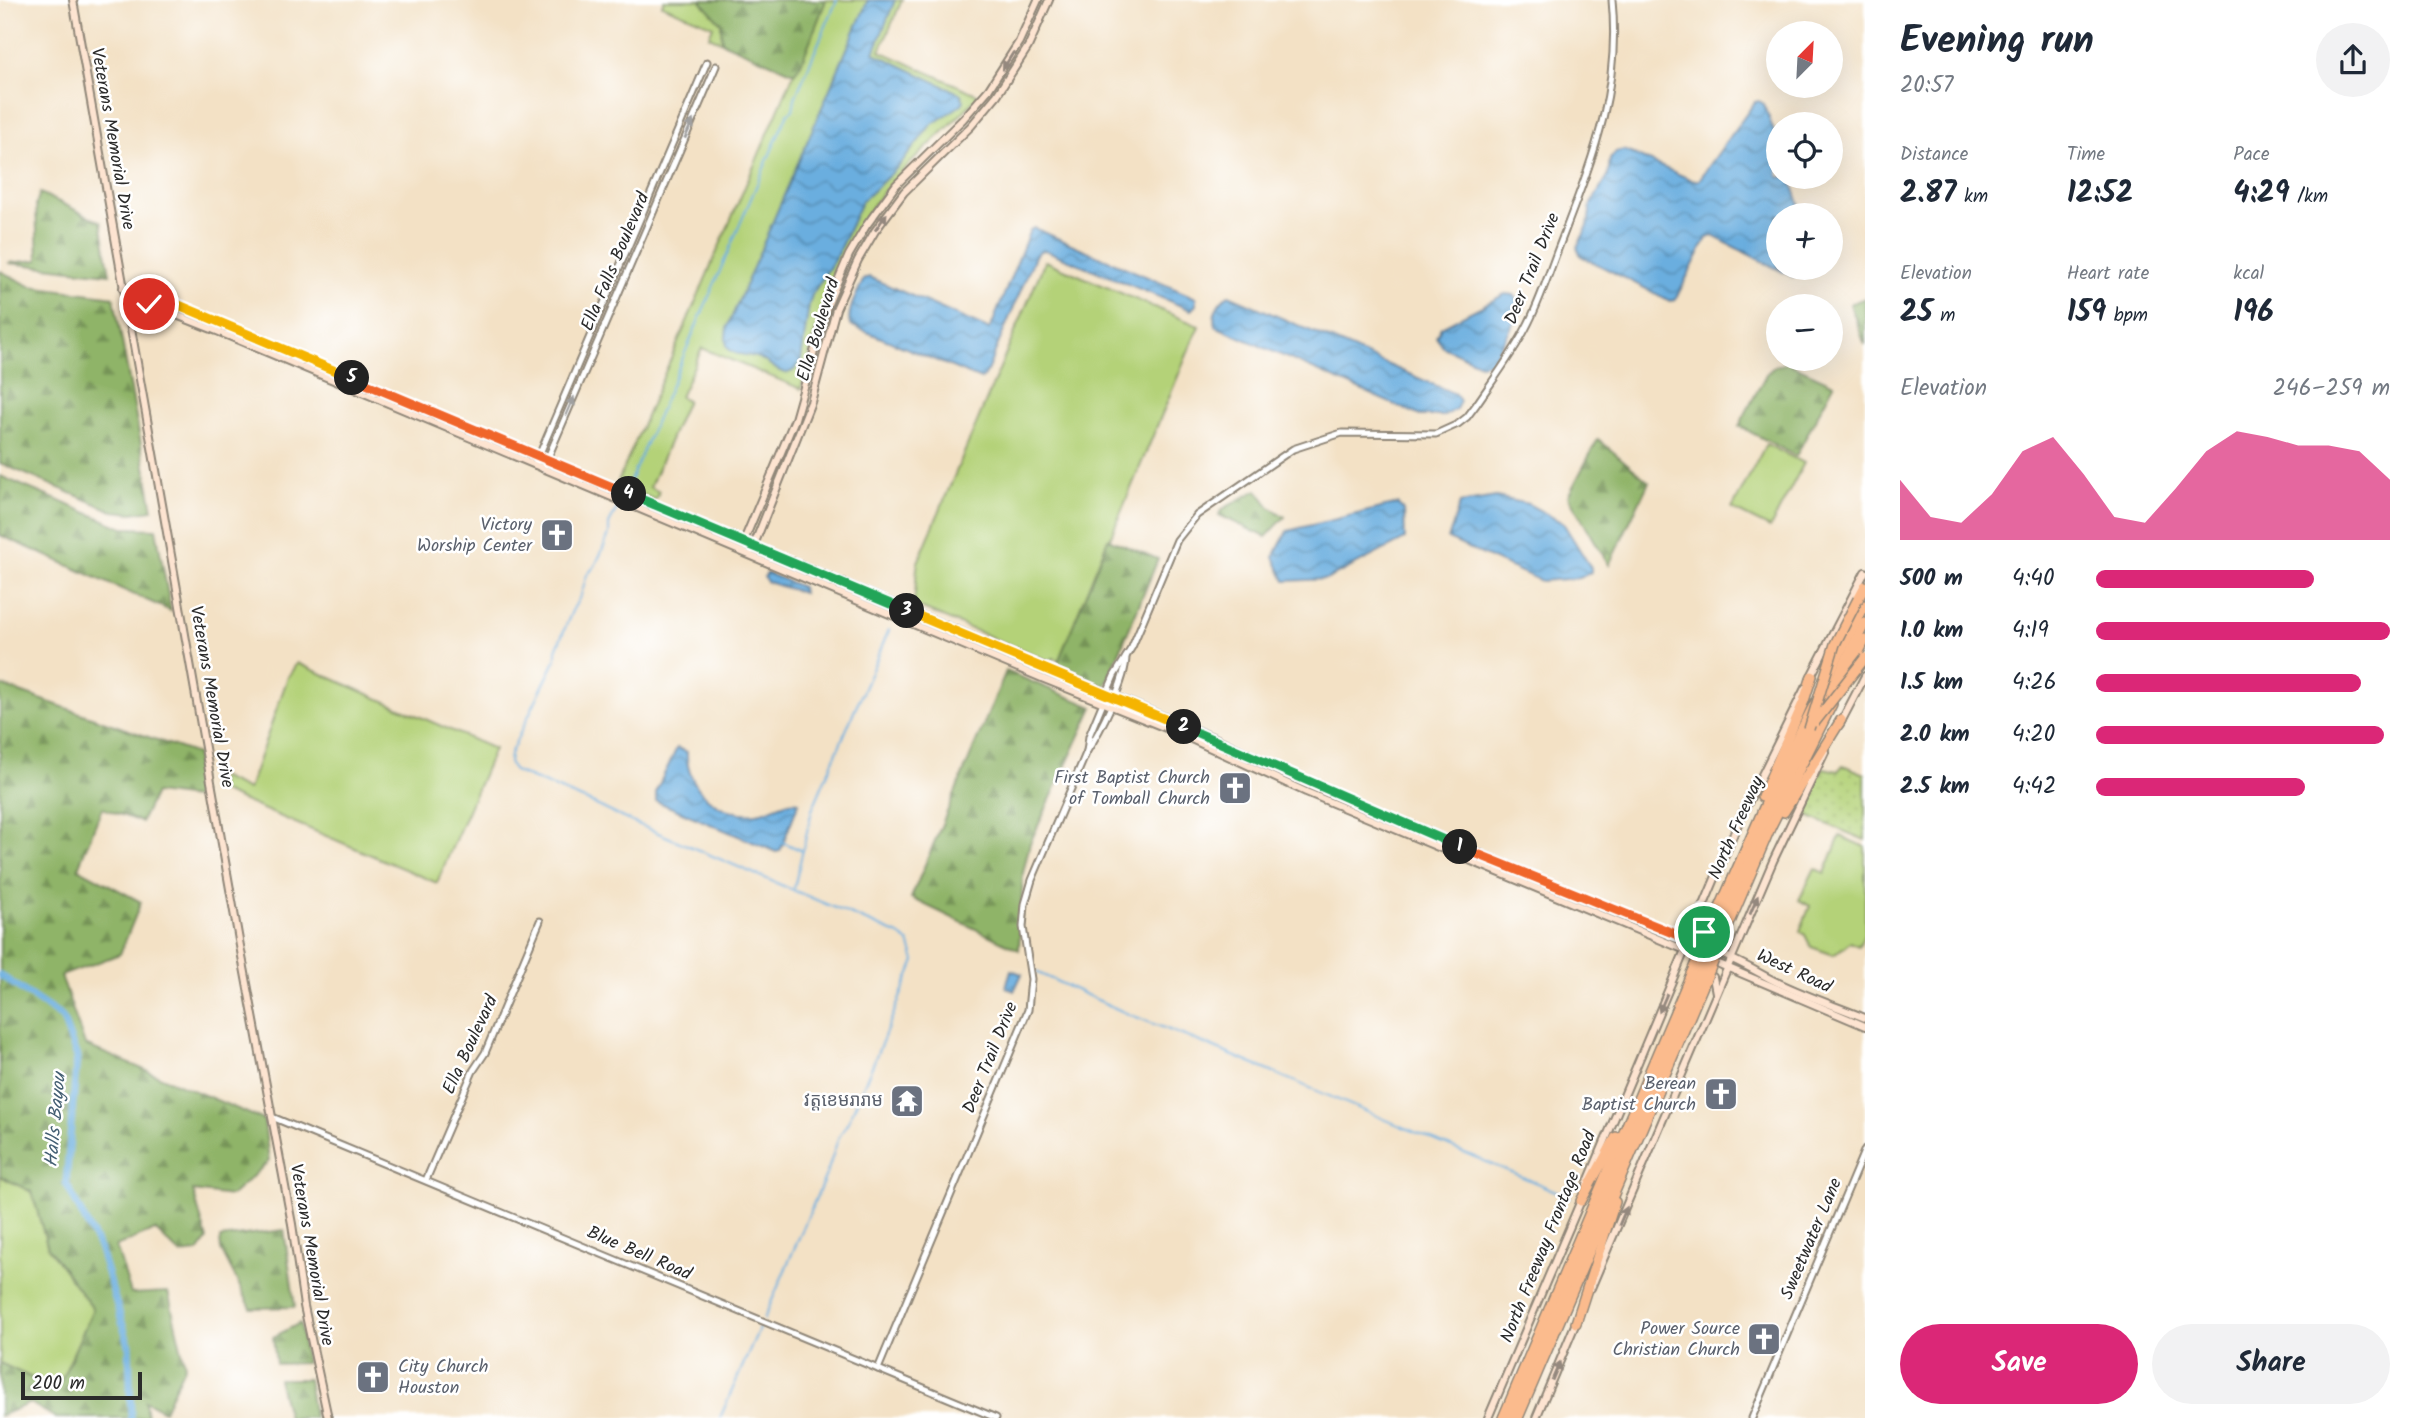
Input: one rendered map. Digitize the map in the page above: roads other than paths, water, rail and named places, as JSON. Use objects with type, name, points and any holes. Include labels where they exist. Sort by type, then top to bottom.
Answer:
[{"type":"highway","points":[[1810,729],[1835,645],[1862,602],[1865,586]]},
{"type":"highway","name":"North Freeway","points":[[1718,931],[1754,830],[1862,602]]},
{"type":"highway","name":"North Freeway","points":[[1511,1418],[1789,771],[1865,623]]},
{"type":"highway","name":"North Freeway","points":[[1718,931],[1865,640]]},
{"type":"highway","points":[[1810,729],[1865,658]]},
{"type":"highway","points":[[1754,830],[1756,812],[1804,701],[1812,676]]},
{"type":"highway","points":[[1771,826],[1783,814],[1841,720]]},
{"type":"highway","name":"North Freeway","points":[[1503,1418],[1651,1067],[1698,978]]},
{"type":"highway","name":"North Freeway","points":[[1518,1418],[1616,1186],[1698,978]]},
{"type":"highway","points":[[1581,1200],[1651,1067]]},
{"type":"highway","points":[[1576,1324],[1617,1198],[1616,1186]]},
{"type":"main road","name":"Veterans Memorial Drive","points":[[73,0],[326,1418]]},
{"type":"main road","name":"Ella Boulevard","points":[[739,551],[803,397],[832,291],[856,242],[896,185],[977,104],[1004,67],[1038,0]]},
{"type":"main road","name":"Ella Boulevard","points":[[749,555],[812,400],[841,294],[865,247],[904,192],[985,110],[1008,80],[1034,37],[1049,0]]},
{"type":"main road","points":[[1024,32],[1034,37]]},
{"type":"main road","points":[[977,104],[985,110]]},
{"type":"main road","points":[[856,242],[865,247]]},
{"type":"main road","name":"West Road","points":[[124,288],[172,303],[1050,670],[1243,757],[1310,783],[1558,892],[1606,917],[1739,973],[1761,978],[1865,1026]]},
{"type":"main road","name":"West Road","points":[[125,300],[141,301],[217,331],[1046,680],[1178,728]]},
{"type":"main road","points":[[159,308],[172,303]]},
{"type":"main road","points":[[217,331],[220,323]]},
{"type":"main road","points":[[803,397],[812,400]]},
{"type":"main road","points":[[399,409],[404,399]]},
{"type":"main road","points":[[462,435],[466,425]]},
{"type":"main road","points":[[777,463],[786,467]]},
{"type":"main road","name":"North Freeway Frontage Road","points":[[1488,1418],[1754,790],[1865,572]]},
{"type":"main road","points":[[876,607],[879,599]]},
{"type":"main road","points":[[930,631],[934,622]]},
{"type":"main road","points":[[1046,680],[1050,670]]},
{"type":"main road","points":[[1536,1418],[1789,826],[1865,676]]},
{"type":"main road","name":"West Road","points":[[1243,757],[1306,792],[1558,892],[1609,908],[1690,940],[1751,967],[1761,978]]},
{"type":"main road","points":[[1306,792],[1310,783]]},
{"type":"main road","points":[[1606,917],[1609,908]]},
{"type":"main road","points":[[1702,911],[1702,926],[1706,934],[1728,944],[1738,944]]},
{"type":"main road","points":[[1680,964],[1689,964],[1708,972],[1713,977],[1716,995]]},
{"type":"main road","points":[[1723,980],[1739,973]]},
{"type":"main road","name":"West Road","points":[[1792,992],[1865,1018]]},
{"type":"street","name":"Deer Trail Drive","points":[[878,1369],[1028,1010],[1031,979],[1023,927],[1025,904],[1032,880],[1095,738],[1106,704],[1126,665],[1126,657],[1177,540],[1197,515],[1293,449],[1342,433],[1436,434],[1467,417],[1527,327],[1592,159],[1603,124],[1612,79],[1612,0]]},
{"type":"street","name":"Ella Falls Boulevard","points":[[535,465],[707,62]]},
{"type":"street","name":"Ella Falls Boulevard","points":[[543,469],[716,66]]},
{"type":"street","points":[[667,152],[677,157]]},
{"type":"street","points":[[633,232],[642,236]]},
{"type":"street","name":"Ella Boulevard","points":[[426,1180],[473,1071],[485,1053],[540,921]]},
{"type":"street","name":"Blue Bell Road","points":[[272,1117],[996,1418]]},
{"type":"street","name":"Sweetwater Lane","points":[[1752,1418],[1865,1149]]},
{"type":"water","points":[[868,0],[895,0],[874,53],[961,94],[964,101],[931,125],[899,166],[861,202],[836,257],[812,295],[801,360],[795,368],[785,373],[762,359],[728,349],[727,328]]},
{"type":"water","points":[[1755,102],[1764,104],[1767,112],[1766,189],[1794,189],[1799,203],[1766,203],[1766,263],[1713,236],[1707,238],[1675,300],[1670,301],[1581,256],[1577,247],[1588,226],[1591,204],[1608,176],[1610,159],[1616,152],[1624,150],[1694,181],[1699,180]]},
{"type":"water","points":[[1034,228],[1196,298],[1196,305],[1191,310],[1045,250],[1035,256],[985,376],[981,379],[850,325],[853,302],[864,279],[869,277],[988,329],[1030,230]]},
{"type":"water","points":[[1505,294],[1513,295],[1521,303],[1520,313],[1491,362],[1480,364],[1443,347],[1436,337],[1441,327]]},
{"type":"water","points":[[1229,295],[1455,394],[1460,401],[1456,409],[1444,416],[1420,416],[1215,326],[1217,308]]},
{"type":"water","points":[[1496,497],[1528,504],[1563,523],[1591,572],[1580,578],[1541,581],[1448,539],[1460,503]]},
{"type":"water","points":[[1397,504],[1404,510],[1405,539],[1328,579],[1285,581],[1274,557],[1287,531]]},
{"type":"water","points":[[767,573],[802,587],[803,593],[767,582],[764,577]]},
{"type":"water","points":[[677,748],[687,752],[692,778],[699,789],[719,806],[731,811],[757,813],[789,802],[799,802],[780,851],[776,852],[656,801],[656,791]]},
{"type":"water","points":[[1011,970],[1022,974],[1014,991],[1006,987]]},
{"type":"waterway","points":[[627,488],[776,140],[788,113],[793,110],[795,98],[837,0]]},
{"type":"waterway","points":[[619,505],[609,524],[609,534],[602,551],[587,575],[556,650],[556,659],[510,754],[509,763],[514,771],[899,935],[909,942],[915,961],[764,1319]]},
{"type":"waterway","points":[[794,888],[812,810],[889,630]]},
{"type":"waterway","points":[[782,842],[801,850]]},
{"type":"waterway","points":[[1036,972],[1126,1013],[1570,1197]]},
{"type":"waterway","name":"Halls Bayou","points":[[0,975],[62,1017],[77,1057],[66,1183],[100,1250],[129,1345],[131,1418]]},
{"type":"waterway","points":[[720,1418],[761,1324]]},
{"type":"place","name":"Victory Worship Center","points":[[557,535]]},
{"type":"place","name":"First Baptist Church of Tomball Church","points":[[1235,788]]},
{"type":"place","name":"Berean Baptist Church","points":[[1721,1094]]},
{"type":"place","name":"វត្តខេមរារាម","points":[[907,1101]]},
{"type":"place","name":"Power Source Christian Church","points":[[1764,1339]]},
{"type":"place","name":"City Church Houston","points":[[373,1377]]}]
